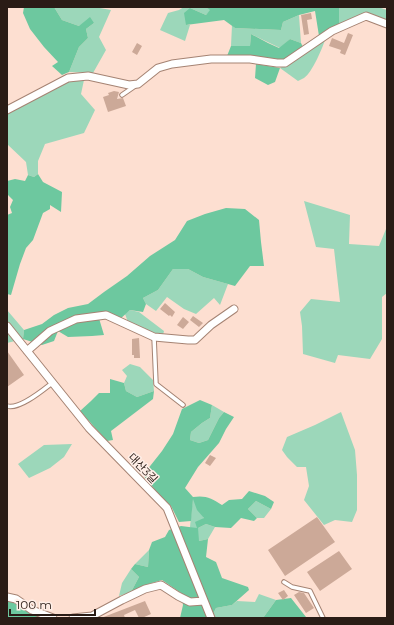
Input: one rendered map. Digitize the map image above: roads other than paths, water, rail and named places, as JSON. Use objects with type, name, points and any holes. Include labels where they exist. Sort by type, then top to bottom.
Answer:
[{"type":"street","points":[[7,110],[68,78],[88,76],[129,85],[138,84],[158,68],[172,64],[211,59],[250,58],[285,64],[332,31],[366,16],[387,24]]},
{"type":"street","points":[[27,351],[50,331],[76,319],[106,315],[154,337],[195,340],[234,309]]},
{"type":"street","name":"대산3길","points":[[7,326],[89,428],[167,508],[211,618]]},
{"type":"street","points":[[73,618],[92,616],[145,589],[161,586],[190,602],[204,601]]},
{"type":"street","points":[[7,597],[16,599],[32,610],[53,618]]},
{"type":"lane","points":[[122,95],[138,84]]},
{"type":"lane","points":[[154,337],[156,384],[183,405]]},
{"type":"lane","points":[[7,406],[10,407],[25,402],[52,383]]},
{"type":"lane","points":[[284,582],[292,587],[310,591],[323,618]]}]
